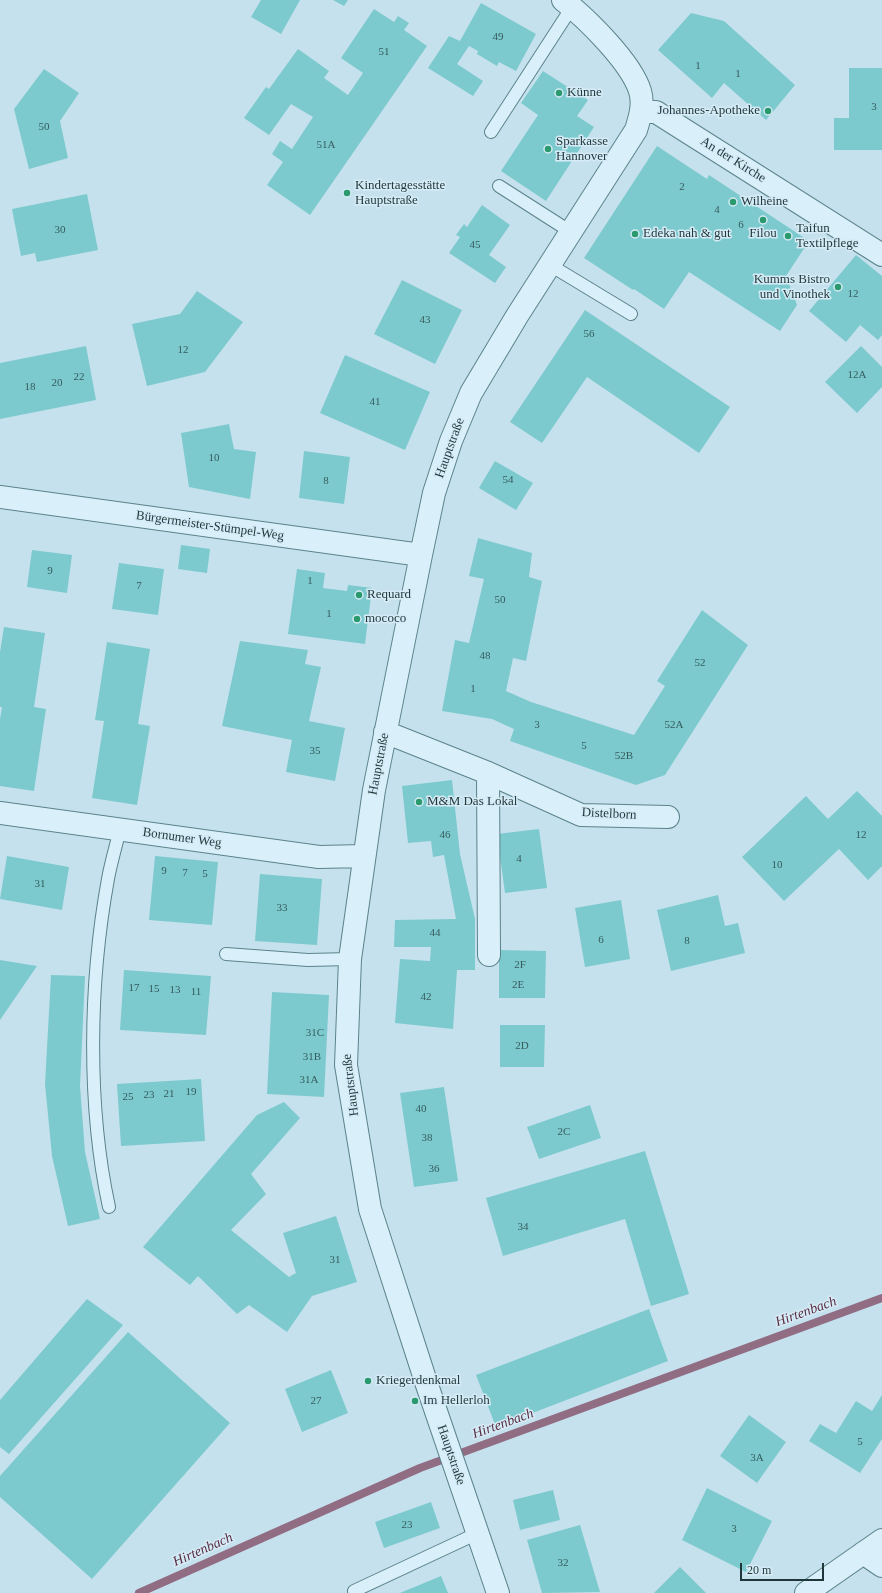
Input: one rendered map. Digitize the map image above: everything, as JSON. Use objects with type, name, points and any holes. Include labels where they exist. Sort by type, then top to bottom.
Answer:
[{"type":"street","name":"Hauptstraße","points":[[498,1593],[370,1209],[346,1065],[350,959],[374,790],[385,732],[434,493],[451,441],[471,393],[636,130],[642,112],[640,91],[624,60],[567,3]]},
{"type":"street","name":"An der Kirche","points":[[642,112],[656,112],[882,255]]},
{"type":"street","name":"Bürgermeister-Stümpel-Weg","points":[[0,498],[421,555]]},
{"type":"street","name":"Distelborn","points":[[385,732],[488,773],[581,815],[668,817]]},
{"type":"street","points":[[488,773],[490,956]]},
{"type":"street","name":"Bornumer Weg","points":[[0,813],[319,856],[364,856]]},
{"type":"street","points":[[806,1593],[882,1540]]},
{"type":"street","points":[[863,1553],[882,1566]]},
{"type":"lane","points":[[491,132],[567,3]]},
{"type":"lane","points":[[499,186],[571,232]]},
{"type":"lane","points":[[550,265],[631,314]]},
{"type":"lane","points":[[109,1207],[100,1166],[95,1104],[93,1033],[99,949],[108,879],[120,829]]},
{"type":"lane","points":[[226,954],[308,960],[350,959]]},
{"type":"lane","points":[[354,1591],[478,1533]]},
{"type":"building","points":[[261,0],[300,0],[281,34],[251,17]]},
{"type":"building","points":[[333,0],[348,0],[344,6]]},
{"type":"building","points":[[481,3],[536,34],[516,71],[499,62],[497,66],[477,54],[478,51],[469,46],[457,64],[483,81],[473,96],[428,68],[449,36],[460,41]]},
{"type":"building","points":[[374,9],[394,22],[398,16],[409,23],[404,30],[427,46],[310,215],[267,185],[283,162],[272,154],[280,141],[292,149],[313,117],[291,104],[269,135],[244,118],[266,87],[269,89],[298,49],[329,71],[324,78],[348,95],[363,73],[341,58]]},
{"type":"building","points":[[691,13],[724,21],[795,85],[766,120],[724,83],[712,98],[658,50]]},
{"type":"building","points":[[849,68],[882,68],[882,150],[834,150],[834,118],[849,118]]},
{"type":"building","points":[[44,69],[79,93],[60,121],[68,158],[29,169],[14,109]]},
{"type":"building","name":"Sparkasse Hannover","points":[[543,71],[588,100],[577,116],[594,127],[546,201],[501,171],[538,115],[521,103]]},
{"type":"building","points":[[657,146],[707,179],[709,175],[809,241],[786,276],[797,305],[780,331],[689,272],[664,309],[584,258]]},
{"type":"building","points":[[87,194],[98,250],[37,262],[35,253],[21,256],[12,209]]},
{"type":"building","points":[[482,205],[510,225],[489,255],[506,267],[495,283],[449,253],[460,237],[456,235],[464,224],[467,227]]},
{"type":"building","points":[[856,255],[882,276],[882,335],[878,340],[860,325],[846,342],[809,311]]},
{"type":"building","points":[[402,280],[462,310],[435,364],[374,334]]},
{"type":"building","points":[[197,291],[243,322],[205,372],[147,386],[132,324],[180,314]]},
{"type":"building","points":[[585,310],[730,407],[699,453],[587,377],[542,443],[510,422]]},
{"type":"building","points":[[86,346],[96,400],[0,419],[0,363]]},
{"type":"building","points":[[861,346],[882,367],[882,387],[857,413],[825,382]]},
{"type":"building","points":[[345,355],[430,392],[405,450],[320,413]]},
{"type":"building","points":[[229,424],[234,449],[256,452],[250,499],[189,487],[181,433]]},
{"type":"building","points":[[304,451],[350,457],[344,504],[299,498]]},
{"type":"building","points":[[495,461],[533,483],[516,510],[479,488]]},
{"type":"building","points":[[478,538],[532,553],[529,577],[542,581],[526,661],[513,658],[506,691],[531,702],[634,735],[665,686],[657,681],[702,610],[748,645],[665,775],[636,785],[510,741],[514,729],[492,719],[442,711],[455,640],[469,643],[484,579],[469,576]]},
{"type":"building","points":[[181,545],[210,549],[207,573],[178,569]]},
{"type":"building","points":[[32,550],[72,555],[67,593],[27,587]]},
{"type":"building","points":[[119,563],[164,569],[158,615],[112,609]]},
{"type":"building","points":[[297,569],[325,573],[323,588],[347,591],[348,585],[372,588],[365,644],[288,634]]},
{"type":"building","points":[[4,627],[45,633],[34,707],[46,709],[34,791],[0,786],[0,719],[2,707],[0,707],[0,652]]},
{"type":"building","points":[[240,641],[308,650],[305,664],[321,667],[309,721],[345,728],[335,781],[286,772],[292,740],[222,726]]},
{"type":"building","points":[[107,642],[150,649],[138,724],[150,726],[137,805],[92,798],[104,721],[95,720]]},
{"type":"building","points":[[452,780],[460,854],[475,919],[475,970],[457,970],[453,1029],[395,1023],[400,959],[430,961],[431,947],[394,947],[395,920],[456,919],[444,855],[433,857],[431,841],[408,843],[402,786]]},
{"type":"building","points":[[857,791],[882,816],[882,866],[868,880],[839,849],[784,901],[742,857],[806,796],[828,819]]},
{"type":"building","points":[[539,829],[547,888],[505,893],[497,834]]},
{"type":"building","points":[[7,856],[69,867],[62,910],[0,899]]},
{"type":"building","points":[[155,856],[218,862],[212,925],[149,920]]},
{"type":"building","points":[[260,874],[322,879],[317,945],[255,941]]},
{"type":"building","points":[[718,895],[725,926],[738,923],[745,953],[671,971],[657,910]]},
{"type":"building","points":[[621,900],[630,959],[585,967],[575,908]]},
{"type":"building","points":[[499,950],[546,951],[545,998],[499,998]]},
{"type":"building","points":[[0,960],[37,966],[0,1020]]},
{"type":"building","points":[[124,970],[211,976],[206,1035],[120,1030]]},
{"type":"building","points":[[51,975],[85,976],[80,1086],[85,1152],[100,1219],[68,1226],[52,1156],[45,1084]]},
{"type":"building","points":[[272,992],[329,995],[324,1097],[267,1094]]},
{"type":"building","points":[[500,1025],[545,1025],[544,1067],[500,1067]]},
{"type":"building","points":[[201,1079],[205,1141],[121,1146],[117,1084]]},
{"type":"building","points":[[444,1087],[458,1181],[414,1187],[400,1093]]},
{"type":"building","points":[[284,1102],[300,1118],[251,1174],[266,1194],[231,1230],[289,1277],[296,1273],[283,1233],[336,1216],[357,1282],[312,1296],[287,1332],[249,1305],[237,1314],[198,1276],[190,1285],[143,1247],[257,1115]]},
{"type":"building","points":[[590,1105],[601,1138],[539,1159],[527,1127]]},
{"type":"building","points":[[645,1151],[689,1294],[651,1306],[625,1219],[503,1256],[486,1198]]},
{"type":"building","points":[[87,1299],[123,1325],[9,1454],[0,1447],[0,1400]]},
{"type":"building","points":[[649,1309],[668,1361],[496,1427],[476,1375]]},
{"type":"building","points":[[128,1332],[230,1423],[92,1579],[0,1497],[0,1476]]},
{"type":"building","points":[[331,1370],[348,1413],[302,1432],[285,1389]]},
{"type":"building","points":[[882,1395],[882,1439],[860,1473],[809,1441],[820,1424],[836,1433],[856,1401],[872,1411]]},
{"type":"building","points":[[749,1415],[786,1442],[757,1483],[720,1456]]},
{"type":"building","points":[[707,1488],[772,1521],[746,1572],[682,1540]]},
{"type":"building","points":[[553,1490],[560,1520],[520,1530],[513,1500]]},
{"type":"building","points":[[431,1502],[440,1528],[384,1548],[375,1522]]},
{"type":"building","points":[[580,1525],[600,1592],[542,1593],[527,1540]]},
{"type":"building","points":[[680,1567],[706,1593],[654,1593]]},
{"type":"building","points":[[441,1576],[448,1593],[400,1593]]},
{"type":"waterway","name":"Hirtenbach","points":[[139,1593],[420,1468],[882,1298]]},
{"type":"place","name":"Künne","points":[[559,93]]},
{"type":"place","name":"Johannes-Apotheke","points":[[768,111]]},
{"type":"place","name":"Sparkasse Hannover","points":[[548,149]]},
{"type":"place","name":"Kindertagesstätte Hauptstraße","points":[[347,193]]},
{"type":"place","name":"Wilheine","points":[[733,202]]},
{"type":"place","name":"Filou","points":[[763,220]]},
{"type":"place","name":"Edeka nah & gut","points":[[635,234]]},
{"type":"place","name":"Taifun Textilpflege","points":[[788,236]]},
{"type":"place","name":"Kumms Bistro und Vinothek","points":[[838,287]]},
{"type":"place","name":"Requard","points":[[359,595]]},
{"type":"place","name":"mococo","points":[[357,619]]},
{"type":"place","name":"M&M Das Lokal","points":[[419,802]]},
{"type":"place","name":"Kriegerdenkmal","points":[[368,1381]]},
{"type":"place","name":"Im Hellerloh","points":[[415,1401]]}]
